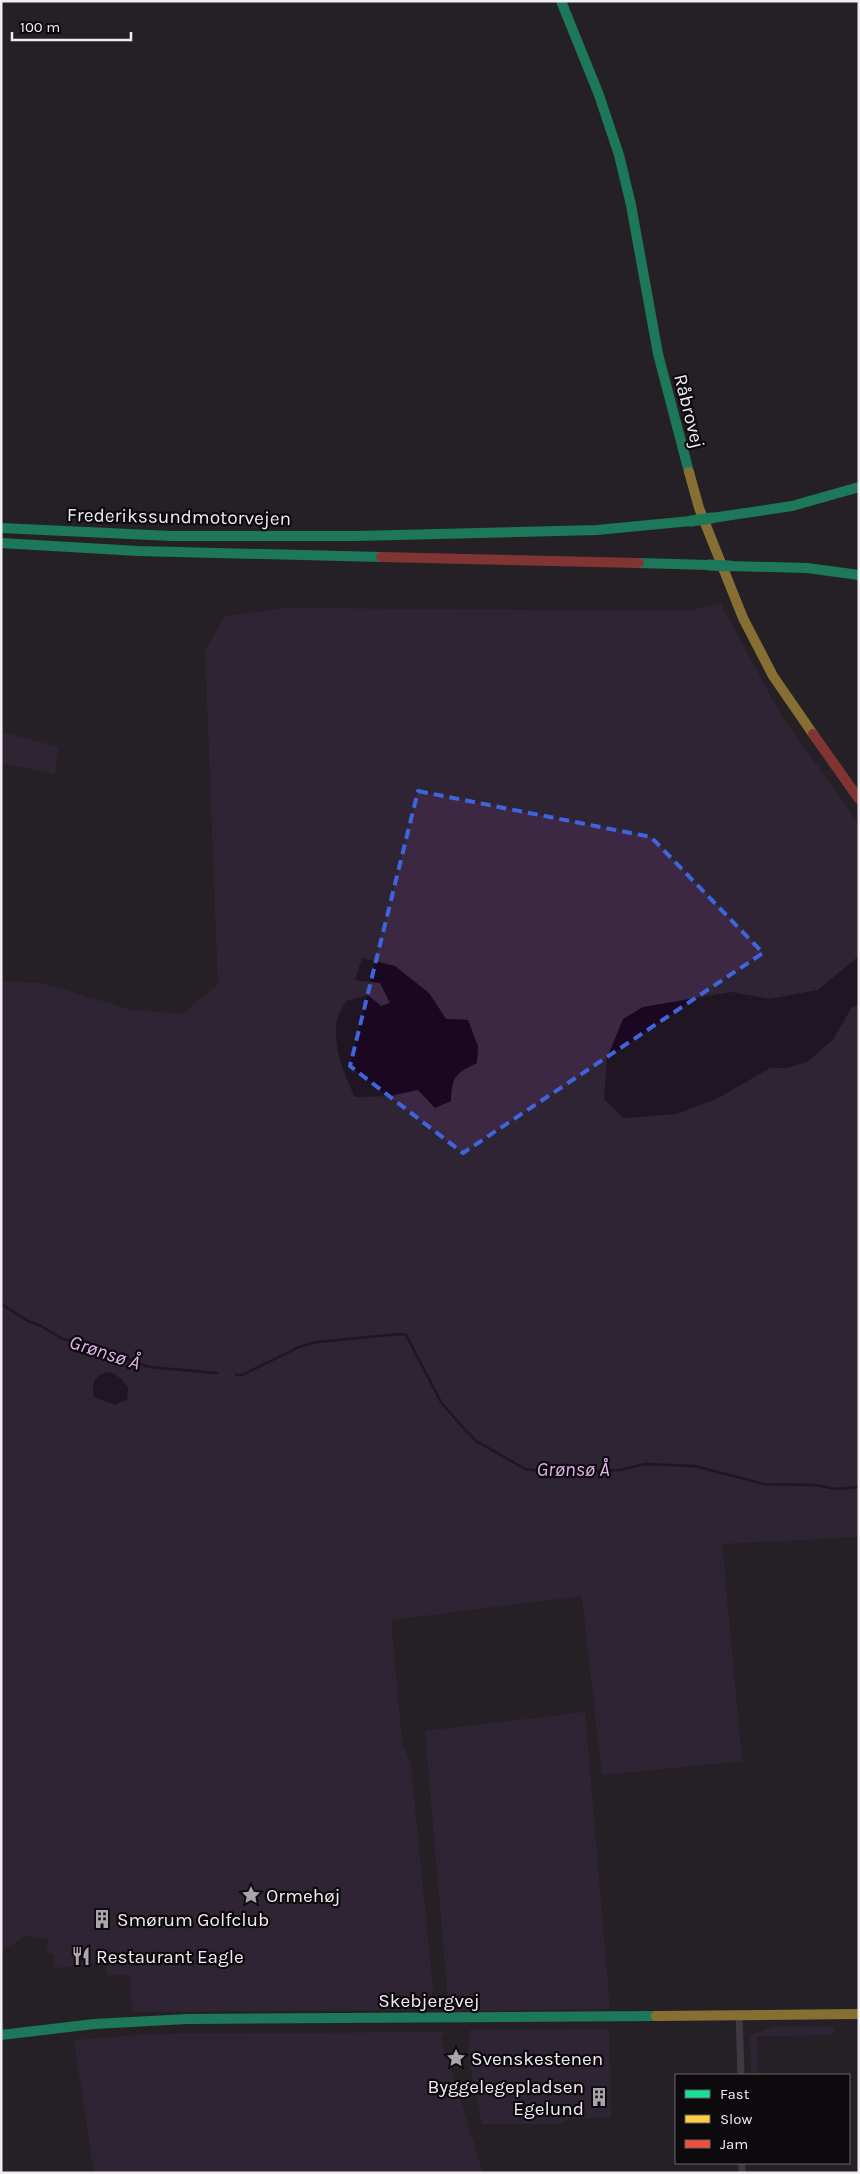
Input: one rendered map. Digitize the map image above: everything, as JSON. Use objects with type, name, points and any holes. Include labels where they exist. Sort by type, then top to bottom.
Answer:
[{"type":"main road","name":"Råbrovej","points":[[561,1],[599,95],[619,155],[631,205],[660,362],[672,413],[699,508],[743,618],[773,676],[859,799]]},
{"type":"main road","name":"Frederikssundmotorvejen","points":[[1,528],[172,536],[356,536],[597,530],[691,521],[792,506],[859,487]]},
{"type":"main road","points":[[1,543],[138,551],[807,568],[859,575]]},
{"type":"main road","name":"Skebjergvej","points":[[1,2035],[45,2028],[112,2022],[178,2020],[859,2014]]},
{"type":"street","points":[[739,2015],[740,2074]]},
{"type":"highlighted area","points":[[418,791],[651,837],[763,953],[463,1153],[350,1066]]},
{"type":"shaded area","points":[[720,603],[781,715],[859,824],[859,956],[818,990],[770,999],[731,992],[623,1118],[677,1114],[716,1099],[770,1068],[787,1068],[833,1040],[851,1008],[859,1005],[859,1537],[722,1544],[742,1761],[602,1775],[582,1596],[391,1620],[402,1742],[411,1766],[433,1989],[431,1998],[420,2010],[132,2012],[130,1975],[107,1975],[106,1963],[54,1968],[54,1955],[46,1952],[49,1939],[25,1935],[14,1944],[1,1949],[1,981],[41,983],[131,1010],[182,1014],[218,984],[205,650],[225,616],[287,608],[689,611]],"holes":[[[380,982],[429,993],[446,1019],[468,1020],[460,1072],[452,1081],[390,1096],[381,1006],[390,1003]]]},
{"type":"shaded area","points":[[1,732],[58,747],[55,774],[1,763]]},
{"type":"shaded area","points":[[859,956],[859,1005],[851,1008],[833,1040],[807,1062],[787,1068],[770,1068],[716,1099],[677,1114],[623,1118],[604,1099],[607,1058],[623,1019],[643,1007],[731,992],[770,999],[818,990]]},
{"type":"shaded area","points":[[362,958],[395,966],[429,993],[446,1019],[468,1020],[478,1046],[477,1063],[459,1073],[456,1077],[452,1086],[451,1101],[435,1108],[418,1090],[390,1096],[355,1097],[338,1052],[336,1024],[338,1018],[346,1001],[368,995],[381,1006],[390,1003],[380,983],[355,980]]},
{"type":"shaded area","points":[[110,1372],[122,1379],[128,1388],[127,1400],[115,1405],[94,1397],[93,1387],[95,1380],[101,1375]]},
{"type":"shaded area","points":[[585,1712],[610,2009],[449,2011],[425,1731]]},
{"type":"shaded area","points":[[775,2026],[831,2027],[834,2030],[833,2035],[757,2036],[758,2074],[751,2074],[750,2035]]},
{"type":"shaded area","points":[[609,2029],[611,2118],[572,2118],[558,2124],[482,2124],[468,2055],[470,2030]]},
{"type":"shaded area","points":[[445,2032],[441,2037],[483,2173],[94,2173],[74,2040],[151,2034]]},
{"type":"waterway","name":"Grønsø Å","points":[[1,1304],[61,1338],[106,1351],[149,1367],[217,1373]]},
{"type":"waterway","name":"Grønsø Å","points":[[236,1375],[242,1375],[299,1347],[317,1342],[399,1334],[406,1335],[441,1402],[457,1421],[476,1441],[525,1469],[556,1473],[620,1470],[645,1464],[695,1466],[764,1484],[814,1485],[837,1489],[859,1487]]},
{"type":"traffic: fast","points":[[561,1],[599,95],[619,155],[631,205],[658,354],[689,472]]},
{"type":"traffic: fast","points":[[712,518],[792,506],[859,487]]},
{"type":"traffic: fast","points":[[691,521],[712,518]]},
{"type":"traffic: fast","points":[[1,528],[172,536],[356,536],[597,530],[691,521]]},
{"type":"traffic: fast","points":[[1,543],[138,551],[381,557]]},
{"type":"traffic: fast","points":[[639,563],[709,565]]},
{"type":"traffic: fast","points":[[709,565],[730,566]]},
{"type":"traffic: fast","points":[[730,566],[807,568],[859,575]]},
{"type":"traffic: fast","points":[[1,2035],[94,2024],[187,2019],[656,2016]]},
{"type":"traffic: slow","points":[[689,472],[699,508],[743,618],[773,676],[813,734]]},
{"type":"traffic: slow","points":[[656,2016],[859,2014]]},
{"type":"traffic: jam","points":[[381,557],[639,563]]},
{"type":"traffic: jam","points":[[813,734],[859,799]]},
{"type":"place","name":"Ormehøj","points":[[251,1895]]},
{"type":"place","name":"Smørum Golfclub","points":[[102,1919]]},
{"type":"place","name":"Restaurant Eagle","points":[[81,1956]]},
{"type":"place","name":"Svenskestenen","points":[[456,2058]]},
{"type":"place","name":"Byggelegepladsen Egelund","points":[[599,2097]]}]
